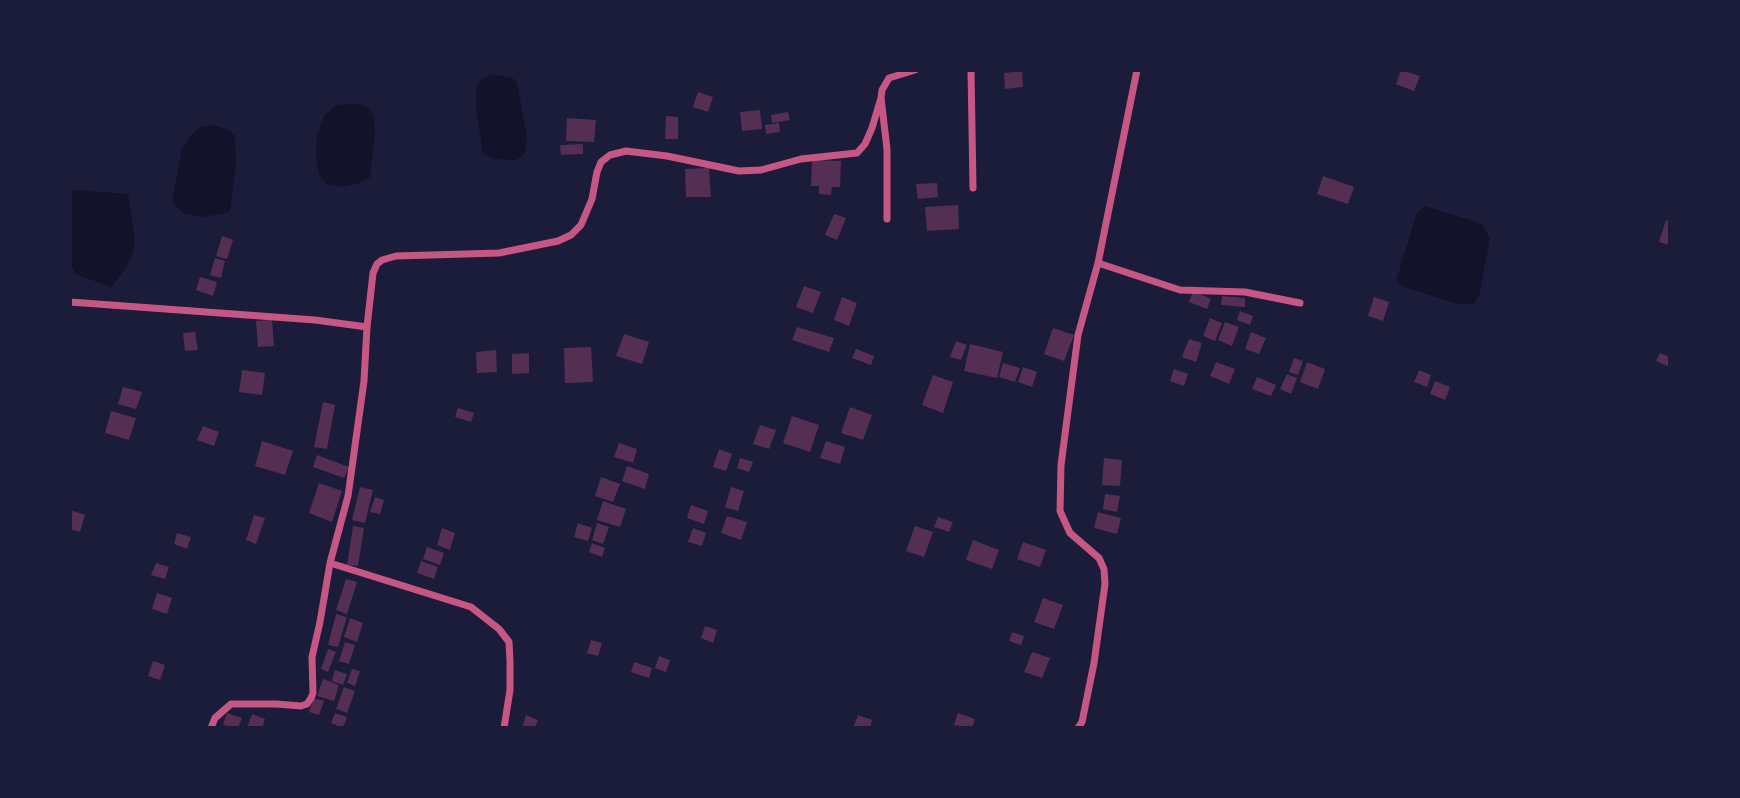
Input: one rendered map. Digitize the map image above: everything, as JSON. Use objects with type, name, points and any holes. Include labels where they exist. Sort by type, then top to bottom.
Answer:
[{"type":"street","points":[[211,728],[215,718],[231,704],[301,706],[307,704],[313,692],[312,657],[330,563],[350,484],[364,381],[373,273],[377,264],[396,256],[499,253],[558,241],[581,226],[592,199],[601,162],[610,155],[626,151],[739,170],[761,170],[801,159],[856,153],[865,144],[889,78],[915,70]]},
{"type":"street","points":[[971,70],[973,188]]},
{"type":"street","points":[[1078,728],[1082,722],[1094,663],[1105,584],[1104,569],[1099,558],[1070,533],[1060,511],[1061,465],[1078,335],[1098,263],[1137,70]]},
{"type":"street","points":[[881,97],[887,149],[887,219]]},
{"type":"street","points":[[1098,263],[1180,290],[1245,292],[1300,303]]},
{"type":"street","points":[[70,302],[315,320],[367,327]]},
{"type":"street","points":[[330,563],[471,607],[499,629],[509,642],[510,661],[510,690],[504,728]]},
{"type":"shaded area","points":[[492,74],[512,78],[517,82],[527,138],[525,152],[515,160],[495,159],[483,154],[476,107],[476,86],[480,80]]},
{"type":"shaded area","points":[[359,104],[369,108],[374,116],[370,177],[343,187],[326,184],[319,174],[316,158],[317,135],[325,115],[337,105]]},
{"type":"shaded area","points":[[214,125],[235,136],[236,165],[230,212],[203,217],[185,214],[172,202],[182,149],[191,135],[201,127]]},
{"type":"shaded area","points":[[76,190],[128,194],[134,251],[112,287],[75,274],[70,261],[70,192]]},
{"type":"shaded area","points":[[1425,206],[1482,224],[1490,237],[1479,296],[1473,304],[1457,304],[1402,286],[1396,281],[1417,213]]},
{"type":"building","points":[[1401,70],[1420,76],[1414,91],[1396,84]]},
{"type":"building","points":[[1022,71],[1023,87],[1005,89],[1004,73]]},
{"type":"building","points":[[698,92],[713,97],[708,112],[693,107]]},
{"type":"building","points":[[760,110],[762,129],[742,131],[740,112]]},
{"type":"building","points":[[788,112],[790,120],[772,123],[771,115]]},
{"type":"building","points":[[666,116],[678,117],[678,139],[665,139]]},
{"type":"building","points":[[567,118],[596,120],[594,142],[566,141]]},
{"type":"building","points":[[779,123],[780,132],[766,134],[765,125]]},
{"type":"building","points":[[583,144],[583,154],[561,155],[560,145]]},
{"type":"building","points":[[812,160],[841,161],[840,187],[832,187],[831,195],[819,194],[819,186],[811,186]]},
{"type":"building","points":[[709,168],[711,197],[686,197],[685,169]]},
{"type":"building","points":[[1323,176],[1354,187],[1348,204],[1317,194]]},
{"type":"building","points":[[937,183],[938,197],[918,199],[916,184]]},
{"type":"building","points":[[958,205],[959,229],[927,231],[925,207]]},
{"type":"building","points":[[834,214],[846,218],[837,240],[825,235]]},
{"type":"building","points":[[1666,220],[1670,221],[1670,245],[1659,242]]},
{"type":"building","points":[[222,236],[233,240],[227,259],[216,256]]},
{"type":"building","points":[[215,258],[225,261],[221,278],[210,275]]},
{"type":"building","points":[[200,277],[217,282],[213,296],[196,290]]},
{"type":"building","points":[[804,286],[821,292],[813,313],[796,307]]},
{"type":"building","points":[[1193,291],[1211,299],[1207,309],[1189,302]]},
{"type":"building","points":[[1222,296],[1245,298],[1245,307],[1221,305]]},
{"type":"building","points":[[842,297],[857,303],[849,326],[834,320]]},
{"type":"building","points":[[1374,297],[1389,302],[1383,321],[1368,316]]},
{"type":"building","points":[[1240,311],[1253,316],[1250,325],[1237,320]]},
{"type":"building","points":[[1210,318],[1222,323],[1215,341],[1203,336]]},
{"type":"building","points":[[272,320],[274,346],[258,347],[256,321]]},
{"type":"building","points":[[1225,322],[1239,327],[1232,346],[1218,340]]},
{"type":"building","points":[[797,327],[834,338],[829,352],[792,340]]},
{"type":"building","points":[[1053,328],[1074,335],[1064,361],[1044,354]]},
{"type":"building","points":[[195,332],[198,350],[185,351],[183,333]]},
{"type":"building","points":[[1251,332],[1266,338],[1259,354],[1245,349]]},
{"type":"building","points":[[624,334],[649,342],[642,364],[616,356]]},
{"type":"building","points":[[1189,339],[1202,343],[1196,362],[1182,357]]},
{"type":"building","points":[[956,341],[967,345],[961,360],[950,357]]},
{"type":"building","points":[[970,344],[1003,352],[997,378],[964,371]]},
{"type":"building","points":[[591,347],[593,382],[565,383],[564,348]]},
{"type":"building","points":[[856,349],[874,356],[871,365],[852,358]]},
{"type":"building","points":[[496,350],[497,372],[477,373],[476,352]]},
{"type":"building","points":[[529,353],[529,373],[512,374],[512,354]]},
{"type":"building","points":[[1660,353],[1670,357],[1670,367],[1656,361]]},
{"type":"building","points":[[1294,358],[1303,361],[1298,375],[1289,372]]},
{"type":"building","points":[[1216,362],[1235,369],[1229,384],[1210,376]]},
{"type":"building","points":[[1307,362],[1325,369],[1318,389],[1300,382]]},
{"type":"building","points":[[1003,363],[1020,368],[1015,382],[999,377]]},
{"type":"building","points":[[1023,367],[1037,372],[1032,387],[1018,382]]},
{"type":"building","points":[[1174,369],[1188,374],[1184,386],[1170,381]]},
{"type":"building","points":[[242,370],[265,373],[262,395],[239,392]]},
{"type":"building","points":[[1419,370],[1431,375],[1427,387],[1414,382]]},
{"type":"building","points":[[1287,374],[1297,378],[1291,394],[1280,389]]},
{"type":"building","points":[[933,375],[953,382],[943,413],[922,405]]},
{"type":"building","points":[[1257,377],[1276,385],[1271,396],[1252,389]]},
{"type":"building","points":[[1435,381],[1450,387],[1445,400],[1430,394]]},
{"type":"building","points":[[123,387],[142,392],[136,409],[118,404]]},
{"type":"building","points":[[323,402],[335,405],[327,449],[314,447]]},
{"type":"building","points":[[850,407],[872,415],[863,440],[841,433]]},
{"type":"building","points":[[458,408],[474,413],[471,422],[455,417]]},
{"type":"building","points":[[111,411],[136,418],[129,440],[105,433]]},
{"type":"building","points":[[792,416],[819,425],[810,452],[783,443]]},
{"type":"building","points":[[760,425],[776,430],[769,449],[753,444]]},
{"type":"building","points":[[203,426],[219,432],[214,446],[197,440]]},
{"type":"building","points":[[262,441],[293,451],[285,475],[255,466]]},
{"type":"building","points":[[826,441],[845,447],[840,464],[820,458]]},
{"type":"building","points":[[619,443],[637,449],[633,463],[614,457]]},
{"type":"building","points":[[719,449],[732,454],[726,471],[713,467]]},
{"type":"building","points":[[317,455],[349,467],[344,478],[313,467]]},
{"type":"building","points":[[740,458],[753,462],[749,472],[737,468]]},
{"type":"building","points":[[1104,458],[1122,460],[1120,486],[1102,485]]},
{"type":"building","points":[[627,466],[649,474],[645,489],[622,481]]},
{"type":"building","points":[[601,477],[620,484],[613,502],[595,496]]},
{"type":"building","points":[[319,483],[342,491],[332,522],[309,513]]},
{"type":"building","points":[[360,487],[373,490],[365,523],[352,520]]},
{"type":"building","points":[[731,487],[744,491],[738,511],[725,507]]},
{"type":"building","points":[[1105,494],[1120,496],[1117,512],[1103,509]]},
{"type":"building","points":[[375,497],[384,500],[380,514],[370,512]]},
{"type":"building","points":[[603,501],[626,509],[620,527],[597,520]]},
{"type":"building","points":[[691,505],[708,511],[704,524],[687,518]]},
{"type":"building","points":[[70,510],[85,515],[80,532],[70,529]]},
{"type":"building","points":[[1098,512],[1121,518],[1117,534],[1094,528]]},
{"type":"building","points":[[254,515],[265,518],[256,544],[246,540]]},
{"type":"building","points":[[727,516],[747,522],[741,540],[721,533]]},
{"type":"building","points":[[938,517],[953,522],[949,532],[934,527]]},
{"type":"building","points":[[578,523],[592,528],[588,541],[574,537]]},
{"type":"building","points":[[597,523],[609,527],[603,544],[592,540]]},
{"type":"building","points":[[353,526],[364,528],[358,566],[347,565]]},
{"type":"building","points":[[915,526],[933,532],[924,557],[906,551]]},
{"type":"building","points":[[442,528],[455,533],[450,550],[437,545]]},
{"type":"building","points":[[693,528],[706,533],[702,546],[688,542]]},
{"type":"building","points":[[177,533],[191,537],[187,549],[174,544]]},
{"type":"building","points":[[973,540],[999,550],[992,569],[966,560]]},
{"type":"building","points":[[1023,542],[1046,550],[1040,567],[1017,559]]},
{"type":"building","points":[[592,543],[605,548],[602,557],[589,552]]},
{"type":"building","points":[[427,547],[444,553],[440,565],[423,559]]},
{"type":"building","points":[[421,561],[438,567],[434,579],[417,573]]},
{"type":"building","points":[[156,563],[169,567],[165,579],[151,575]]},
{"type":"building","points":[[346,579],[357,582],[347,614],[336,610]]},
{"type":"building","points":[[157,593],[172,598],[167,614],[152,609]]},
{"type":"building","points":[[1043,598],[1063,605],[1054,629],[1034,622]]},
{"type":"building","points":[[336,614],[347,617],[338,647],[328,645]]},
{"type":"building","points":[[350,618],[363,623],[357,642],[344,637]]},
{"type":"building","points":[[705,626],[717,630],[713,643],[701,638]]},
{"type":"building","points":[[1012,632],[1024,636],[1021,645],[1009,641]]},
{"type":"building","points":[[591,640],[602,643],[598,656],[587,653]]},
{"type":"building","points":[[345,642],[355,645],[349,664],[339,661]]},
{"type":"building","points":[[328,649],[336,652],[328,672],[321,669]]},
{"type":"building","points":[[1032,652],[1050,658],[1042,678],[1024,672]]},
{"type":"building","points":[[659,656],[670,660],[666,672],[655,668]]},
{"type":"building","points":[[153,661],[165,665],[160,680],[148,676]]},
{"type":"building","points":[[634,662],[652,668],[649,678],[631,672]]},
{"type":"building","points":[[352,669],[360,671],[355,686],[347,683]]},
{"type":"building","points":[[335,670],[347,674],[343,685],[332,681]]},
{"type":"building","points":[[323,679],[339,685],[334,701],[317,696]]},
{"type":"building","points":[[344,687],[355,691],[347,713],[336,709]]},
{"type":"building","points":[[314,698],[324,701],[319,715],[309,712]]},
{"type":"building","points":[[227,713],[242,718],[238,728],[223,725]]},
{"type":"building","points":[[335,713],[347,717],[343,728],[331,723]]},
{"type":"building","points":[[958,713],[975,719],[972,728],[954,725]]},
{"type":"building","points":[[252,714],[265,719],[262,728],[247,728]]},
{"type":"building","points":[[526,715],[538,720],[535,728],[522,728]]},
{"type":"building","points":[[858,715],[872,720],[870,728],[853,728]]}]
